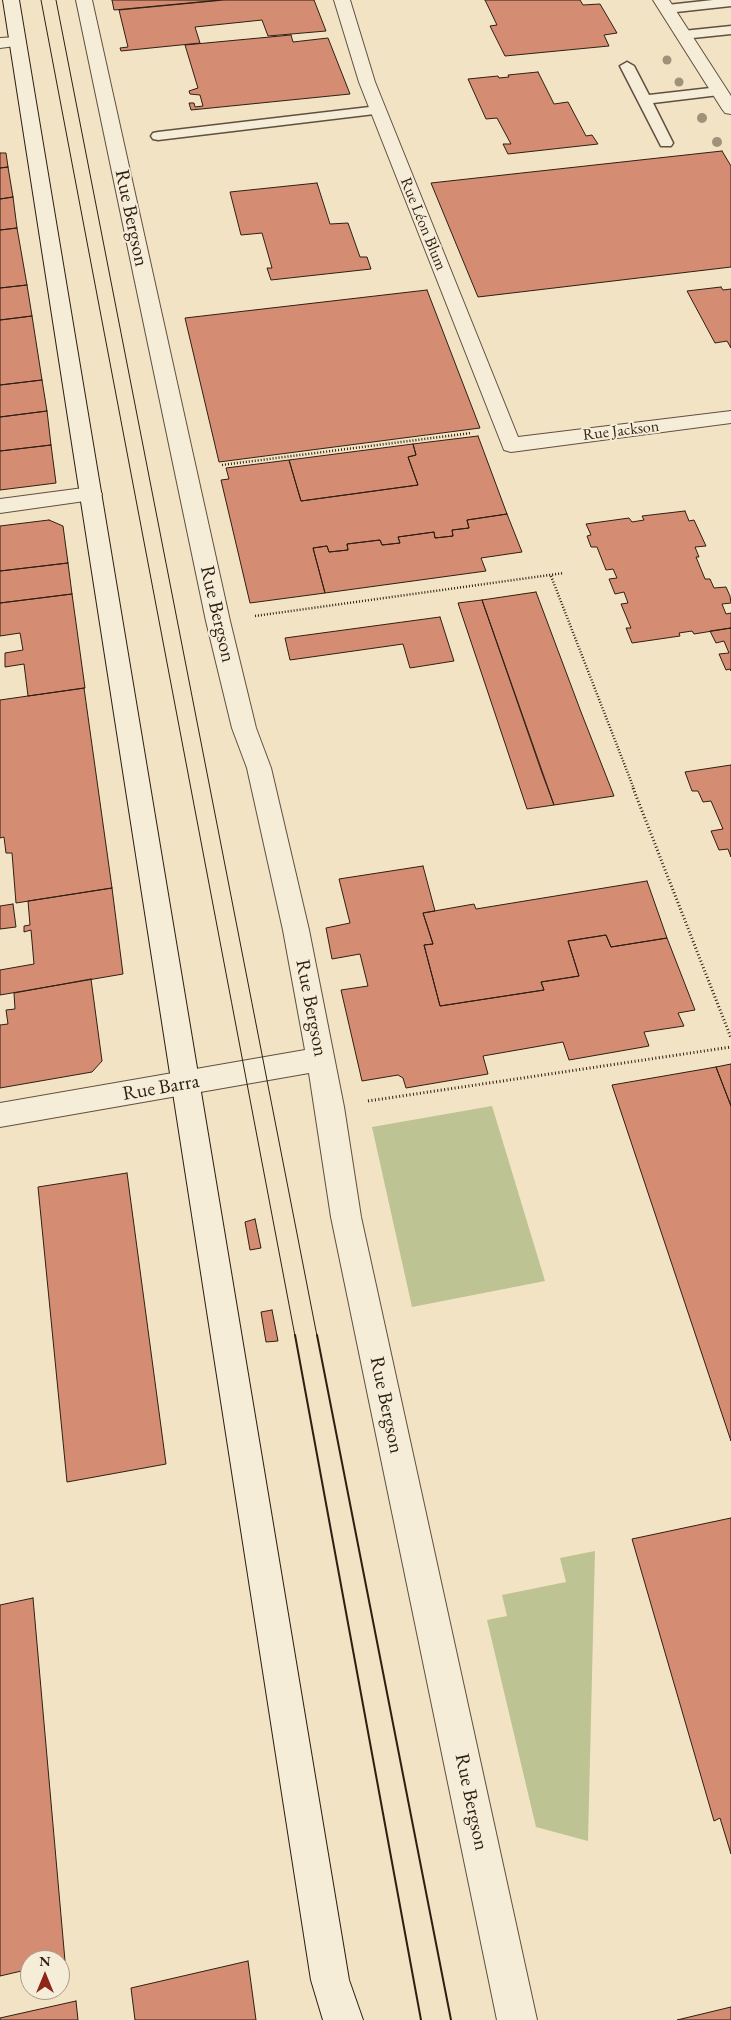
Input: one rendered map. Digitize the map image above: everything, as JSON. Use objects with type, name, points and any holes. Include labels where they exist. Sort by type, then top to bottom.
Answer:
[{"type":"street","points":[[11,0],[9,42],[91,494],[330,1980],[343,2020]]},
{"type":"street","name":"Rue Bergson","points":[[84,0],[218,621],[244,728],[259,768],[296,930],[330,1107],[346,1217],[517,2020]]},
{"type":"street","name":"Rue Léon Blum","points":[[342,0],[367,82],[512,445]]},
{"type":"street","points":[[664,4],[731,109]]},
{"type":"street","name":"Rue Jackson","points":[[512,445],[731,417]]},
{"type":"street","points":[[0,506],[91,494]]},
{"type":"street","name":"Rue Barra","points":[[0,1115],[321,1059]]},
{"type":"lane","points":[[664,4],[731,2]]},
{"type":"lane","points":[[683,35],[731,30]]},
{"type":"lane","points":[[627,66],[666,143]]},
{"type":"lane","points":[[644,100],[719,91]]},
{"type":"lane","points":[[158,136],[378,110]]},
{"type":"path","points":[[180,447],[206,444],[212,466],[482,432],[512,445]]},
{"type":"path","points":[[218,621],[564,573]]},
{"type":"path","points":[[551,576],[731,1038]]},
{"type":"path","points":[[330,1107],[731,1047]]},
{"type":"green space","points":[[492,1106],[545,1281],[412,1307],[372,1127]]},
{"type":"green space","points":[[595,1551],[588,1841],[536,1827],[487,1620],[507,1616],[502,1595],[566,1582],[560,1558]]},
{"type":"building","points":[[112,0],[220,0],[114,10]]},
{"type":"building","points":[[224,0],[314,0],[326,31],[268,36],[262,20],[195,27],[200,43],[121,51],[120,48],[128,47],[119,10]]},
{"type":"building","points":[[485,0],[580,0],[583,5],[600,4],[617,33],[604,35],[609,46],[505,56],[490,26],[497,25]]},
{"type":"building","points":[[291,35],[293,42],[328,38],[350,94],[191,110],[189,103],[194,103],[195,107],[203,106],[200,95],[190,94],[189,91],[198,88],[185,45]]},
{"type":"building","points":[[538,72],[554,104],[568,102],[586,136],[592,135],[598,144],[508,154],[503,144],[511,144],[497,118],[486,119],[468,79],[498,76],[499,78],[509,77],[508,75]]},
{"type":"building","points":[[722,151],[731,166],[731,267],[478,297],[431,183]]},
{"type":"building","points":[[0,153],[6,153],[8,167],[0,168]]},
{"type":"building","points":[[8,167],[13,197],[0,199],[0,168]]},
{"type":"building","points":[[317,183],[330,224],[348,223],[360,257],[367,257],[371,269],[271,280],[267,268],[272,268],[262,233],[241,235],[230,192]]},
{"type":"building","points":[[13,197],[17,228],[0,230],[0,199]]},
{"type":"building","points":[[17,228],[27,285],[0,288],[0,230]]},
{"type":"building","points":[[27,285],[32,316],[0,320],[0,288]]},
{"type":"building","points":[[721,287],[723,290],[731,289],[731,348],[727,341],[715,343],[687,291]]},
{"type":"building","points":[[427,290],[480,428],[219,462],[185,318]]},
{"type":"building","points":[[32,316],[42,380],[0,385],[0,320]]},
{"type":"building","points":[[42,380],[47,411],[0,417],[0,385]]},
{"type":"building","points":[[47,411],[51,445],[0,451],[0,417]]},
{"type":"building","points":[[478,436],[507,514],[467,520],[469,528],[452,530],[453,536],[435,538],[434,532],[398,537],[400,543],[382,545],[380,540],[347,544],[348,550],[329,552],[327,546],[313,548],[325,593],[250,603],[221,480],[229,479],[226,468],[289,460],[301,501],[418,485],[408,457],[416,455],[413,444]]},
{"type":"building","points":[[413,444],[416,455],[408,457],[418,485],[301,501],[289,460]]},
{"type":"building","points":[[51,445],[56,483],[0,490],[0,451]]},
{"type":"building","points":[[685,511],[689,521],[694,520],[706,546],[695,547],[699,557],[696,557],[705,579],[710,579],[714,588],[726,587],[730,596],[731,603],[722,604],[726,614],[731,613],[731,628],[694,634],[692,631],[679,633],[680,636],[632,643],[626,628],[631,628],[621,604],[628,603],[624,592],[615,594],[609,579],[617,578],[613,569],[606,570],[597,547],[591,547],[587,536],[591,535],[586,524],[629,518],[632,522],[644,520],[642,516]]},
{"type":"building","points":[[507,514],[522,552],[481,558],[486,571],[325,593],[313,548],[327,546],[329,552],[348,550],[347,544],[380,540],[382,545],[400,543],[398,537],[434,532],[435,538],[453,536],[452,530],[469,528],[467,520]]},
{"type":"building","points":[[49,520],[63,526],[68,563],[0,571],[0,526]]},
{"type":"building","points":[[68,563],[72,594],[0,603],[0,571]]},
{"type":"building","points":[[536,592],[614,796],[554,805],[482,600]]},
{"type":"building","points":[[72,594],[85,688],[28,696],[24,664],[5,667],[5,653],[23,650],[20,633],[0,636],[0,603]]},
{"type":"building","points":[[482,600],[554,805],[527,809],[458,603]]},
{"type":"building","points":[[440,617],[454,661],[410,668],[403,644],[290,660],[285,638]]},
{"type":"building","points":[[731,628],[731,671],[730,669],[726,670],[719,654],[729,653],[724,641],[716,643],[710,631]]},
{"type":"building","points":[[84,688],[112,888],[16,903],[12,853],[6,853],[4,837],[0,838],[0,700]]},
{"type":"building","points":[[731,765],[731,857],[728,849],[719,850],[711,831],[723,829],[711,801],[703,802],[698,791],[692,791],[685,772]]},
{"type":"building","points":[[423,866],[435,911],[423,913],[433,944],[424,945],[440,1006],[544,990],[541,982],[579,976],[568,941],[606,935],[611,947],[667,938],[695,1010],[678,1013],[684,1026],[644,1032],[649,1046],[569,1060],[563,1042],[483,1056],[488,1074],[406,1088],[403,1078],[398,1075],[362,1081],[341,990],[368,986],[360,954],[332,959],[326,928],[350,923],[339,879]]},
{"type":"building","points":[[647,881],[667,938],[611,947],[606,935],[568,941],[579,976],[541,982],[544,990],[440,1006],[424,945],[433,944],[423,913],[474,904],[476,909]]},
{"type":"building","points":[[112,888],[123,974],[0,995],[0,970],[34,964],[31,930],[24,932],[24,926],[30,925],[28,901]]},
{"type":"building","points":[[13,904],[16,927],[0,929],[0,906]]},
{"type":"building","points":[[91,979],[102,1061],[92,1072],[0,1088],[0,1025],[8,1024],[6,1010],[15,1009],[14,993]]},
{"type":"building","points":[[731,1064],[731,1106],[716,1067]]},
{"type":"building","points":[[716,1067],[731,1106],[731,1441],[612,1085]]},
{"type":"building","points":[[127,1173],[166,1464],[67,1482],[38,1187]]},
{"type":"building","points":[[255,1219],[261,1248],[250,1250],[245,1222]]},
{"type":"building","points":[[272,1310],[278,1341],[266,1342],[261,1312]]},
{"type":"building","points":[[731,1518],[731,1854],[720,1818],[714,1821],[632,1539]]},
{"type":"building","points":[[33,1598],[64,1950],[20,1950],[20,1971],[0,1976],[0,1605]]},
{"type":"building","points":[[248,1961],[256,2020],[135,2020],[131,1988]]},
{"type":"building","points":[[76,2001],[78,2020],[0,2020],[0,2018]]},
{"type":"building","points":[[731,2007],[731,2020],[677,2020]]},
{"type":"tram line","points":[[41,0],[295,1336]]},
{"type":"tram line","points":[[56,0],[317,1336]]},
{"type":"tram line","points":[[295,1335],[421,2020]]},
{"type":"tram line","points":[[317,1335],[451,2020]]}]
